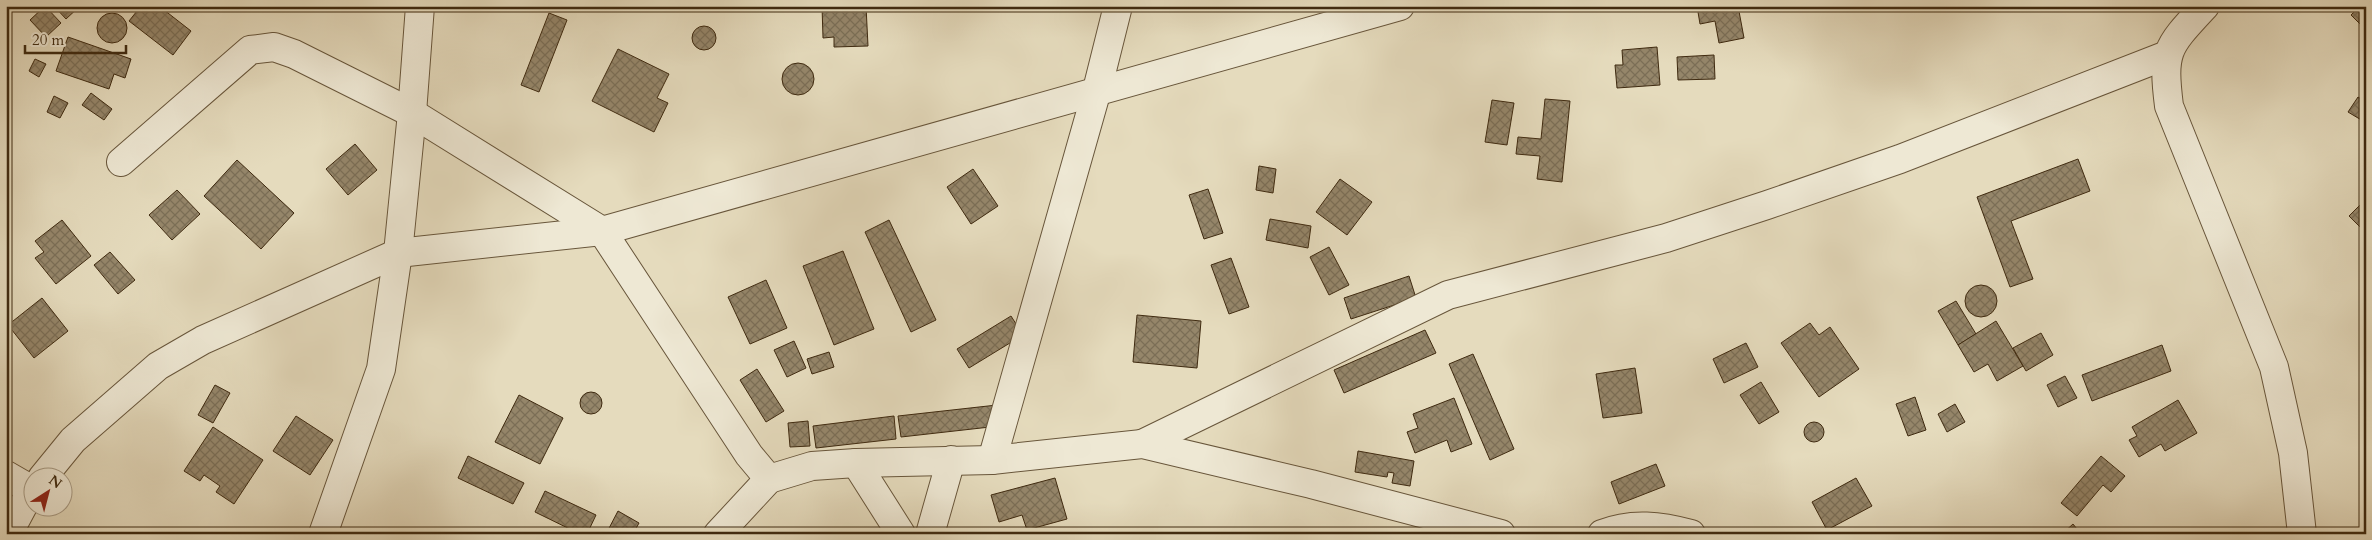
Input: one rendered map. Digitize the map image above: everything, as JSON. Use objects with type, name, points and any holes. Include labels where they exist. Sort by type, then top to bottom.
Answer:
[{"type":"street","points":[[323,534],[380,369],[398,253],[412,113],[420,6]]},
{"type":"street","points":[[992,460],[1097,90],[1118,6]]},
{"type":"street","points":[[50,468],[73,440],[158,366],[203,340],[398,253],[602,231],[1400,6]]},
{"type":"street","points":[[2205,6],[2178,36],[2167,55],[2166,76],[2169,106],[2274,367],[2293,453],[2302,534]]},
{"type":"street","points":[[121,162],[250,50],[274,47],[294,54],[412,113],[602,231],[744,448],[769,479]]},
{"type":"street","points":[[1142,444],[1448,295],[1666,238],[1767,206],[1900,159],[2167,55]]},
{"type":"street","points":[[718,534],[769,479],[812,466],[856,463],[992,460],[1142,444],[1311,484],[1501,534]]},
{"type":"street","points":[[930,534],[951,460]]},
{"type":"street","points":[[856,463],[901,534]]},
{"type":"street","points":[[6,475],[22,481]]},
{"type":"street","points":[[8,534],[22,509]]},
{"type":"street","points":[[1602,534],[1614,529],[1640,526],[1666,528],[1691,534]]},
{"type":"building","points":[[45,6],[61,23],[46,37],[30,20]]},
{"type":"building","points":[[54,6],[80,6],[66,19]]},
{"type":"building","points":[[141,6],[159,6],[191,31],[173,55],[129,21]]},
{"type":"building","points":[[822,6],[866,6],[868,46],[834,47],[834,37],[823,38]]},
{"type":"building","points":[[1697,6],[1738,6],[1744,38],[1719,43],[1715,21],[1700,24]]},
{"type":"building","points":[[2360,6],[2366,6],[2366,30],[2351,15]]},
{"type":"building","points":[[112,13],[123,17],[127,28],[123,39],[112,43],[101,39],[97,28],[101,17]]},
{"type":"building","points":[[549,13],[567,20],[539,92],[521,85]]},
{"type":"building","points":[[704,26],[709,27],[715,33],[715,43],[709,49],[704,50],[699,49],[693,43],[692,38],[693,33],[699,27]]},
{"type":"building","points":[[68,37],[131,59],[125,78],[114,74],[109,89],[56,71]]},
{"type":"building","points":[[1657,47],[1660,85],[1617,88],[1615,65],[1623,65],[1622,50]]},
{"type":"building","points":[[618,49],[669,74],[657,98],[668,103],[654,132],[592,101]]},
{"type":"building","points":[[1714,55],[1715,79],[1678,80],[1677,57]]},
{"type":"building","points":[[35,59],[46,64],[39,77],[29,71]]},
{"type":"building","points":[[798,63],[804,64],[809,68],[813,73],[813,85],[809,90],[804,94],[798,95],[792,94],[787,90],[783,85],[782,79],[783,73],[787,68],[792,64]]},
{"type":"building","points":[[91,93],[112,109],[104,120],[82,105]]},
{"type":"building","points":[[54,96],[68,103],[60,118],[47,112]]},
{"type":"building","points":[[2358,97],[2366,102],[2366,116],[2363,121],[2348,112]]},
{"type":"building","points":[[1545,99],[1570,101],[1562,182],[1537,179],[1540,156],[1516,154],[1518,137],[1541,139]]},
{"type":"building","points":[[1492,100],[1514,103],[1507,145],[1485,142]]},
{"type":"building","points":[[355,144],[377,170],[348,195],[326,169]]},
{"type":"building","points":[[2078,159],[2090,191],[2011,221],[2033,279],[2010,287],[1977,197]]},
{"type":"building","points":[[237,160],[294,213],[261,249],[204,196]]},
{"type":"building","points":[[1259,166],[1276,169],[1273,193],[1256,190]]},
{"type":"building","points":[[973,169],[998,206],[971,224],[947,187]]},
{"type":"building","points":[[1340,179],[1372,202],[1347,235],[1316,212]]},
{"type":"building","points":[[1208,189],[1223,233],[1204,239],[1189,195]]},
{"type":"building","points":[[177,190],[200,214],[172,240],[149,215]]},
{"type":"building","points":[[2366,199],[2366,233],[2349,216]]},
{"type":"building","points":[[1270,219],[1311,226],[1308,248],[1266,240]]},
{"type":"building","points":[[62,220],[91,256],[56,284],[35,258],[44,252],[35,241]]},
{"type":"building","points":[[889,220],[936,320],[911,332],[865,232]]},
{"type":"building","points":[[1329,247],[1349,285],[1329,295],[1310,257]]},
{"type":"building","points":[[843,251],[874,329],[834,345],[803,266]]},
{"type":"building","points":[[110,252],[135,280],[118,294],[94,265]]},
{"type":"building","points":[[1231,258],[1249,307],[1229,314],[1211,265]]},
{"type":"building","points":[[1409,276],[1416,298],[1351,319],[1344,298]]},
{"type":"building","points":[[766,280],[787,328],[750,344],[728,297]]},
{"type":"building","points":[[1981,285],[1987,286],[1992,290],[1996,295],[1996,307],[1992,312],[1987,316],[1981,317],[1975,316],[1970,312],[1966,307],[1965,301],[1966,295],[1970,290],[1975,286]]},
{"type":"building","points":[[42,298],[68,331],[34,358],[8,325]]},
{"type":"building","points":[[1956,301],[1976,334],[1958,345],[1938,311]]},
{"type":"building","points":[[1137,315],[1201,321],[1197,368],[1133,362]]},
{"type":"building","points":[[1011,316],[1023,335],[969,368],[957,349]]},
{"type":"building","points":[[1996,321],[2023,366],[1997,381],[1988,364],[1974,372],[1958,345]]},
{"type":"building","points":[[1810,323],[1819,335],[1830,327],[1859,369],[1819,397],[1781,343]]},
{"type":"building","points":[[1425,330],[1436,353],[1344,393],[1334,370]]},
{"type":"building","points":[[2041,333],[2053,355],[2026,371],[2013,348]]},
{"type":"building","points":[[794,341],[806,368],[787,377],[774,350]]},
{"type":"building","points":[[1746,343],[1758,367],[1724,383],[1713,359]]},
{"type":"building","points":[[2162,345],[2171,371],[2092,401],[2082,375]]},
{"type":"building","points":[[829,352],[834,367],[812,374],[807,359]]},
{"type":"building","points":[[1473,354],[1514,449],[1490,460],[1449,364]]},
{"type":"building","points":[[1635,368],[1642,413],[1603,418],[1596,374]]},
{"type":"building","points":[[757,369],[784,411],[766,422],[740,380]]},
{"type":"building","points":[[2065,376],[2077,398],[2058,407],[2047,385]]},
{"type":"building","points":[[1761,382],[1779,412],[1759,424],[1740,395]]},
{"type":"building","points":[[215,385],[230,393],[213,423],[198,415]]},
{"type":"building","points":[[591,392],[599,395],[602,403],[599,411],[591,414],[583,411],[580,403],[583,395]]},
{"type":"building","points":[[519,395],[563,418],[540,464],[495,442]]},
{"type":"building","points":[[1915,397],[1926,430],[1908,436],[1896,404]]},
{"type":"building","points":[[1454,398],[1472,444],[1451,452],[1447,440],[1415,453],[1407,432],[1418,428],[1413,414]]},
{"type":"building","points":[[2178,400],[2197,433],[2165,451],[2161,444],[2139,457],[2129,440],[2137,436],[2132,427]]},
{"type":"building","points":[[1955,404],[1965,422],[1947,432],[1938,414]]},
{"type":"building","points":[[997,405],[999,426],[901,437],[898,416]]},
{"type":"building","points":[[296,416],[333,440],[310,475],[273,451]]},
{"type":"building","points":[[894,416],[896,439],[816,448],[813,426]]},
{"type":"building","points":[[808,421],[810,446],[790,447],[788,423]]},
{"type":"building","points":[[1814,422],[1821,425],[1824,432],[1821,439],[1814,442],[1807,439],[1804,432],[1807,425]]},
{"type":"building","points":[[213,427],[263,460],[234,504],[216,492],[220,486],[204,475],[200,481],[184,471]]},
{"type":"building","points":[[1358,451],[1414,461],[1410,486],[1392,483],[1394,473],[1388,472],[1387,477],[1355,472]]},
{"type":"building","points":[[468,456],[524,483],[513,504],[458,478]]},
{"type":"building","points":[[2101,456],[2125,476],[2111,492],[2103,485],[2077,516],[2061,503]]},
{"type":"building","points":[[1656,464],[1665,486],[1619,504],[1611,482]]},
{"type":"building","points":[[1055,478],[1067,519],[1027,530],[1022,515],[999,522],[991,495]]},
{"type":"building","points":[[1856,478],[1872,506],[1827,530],[1812,502]]},
{"type":"building","points":[[545,491],[596,515],[587,534],[580,534],[535,512]]},
{"type":"building","points":[[618,511],[639,523],[633,534],[606,534]]},
{"type":"building","points":[[2073,524],[2081,534],[2062,534]]}]
